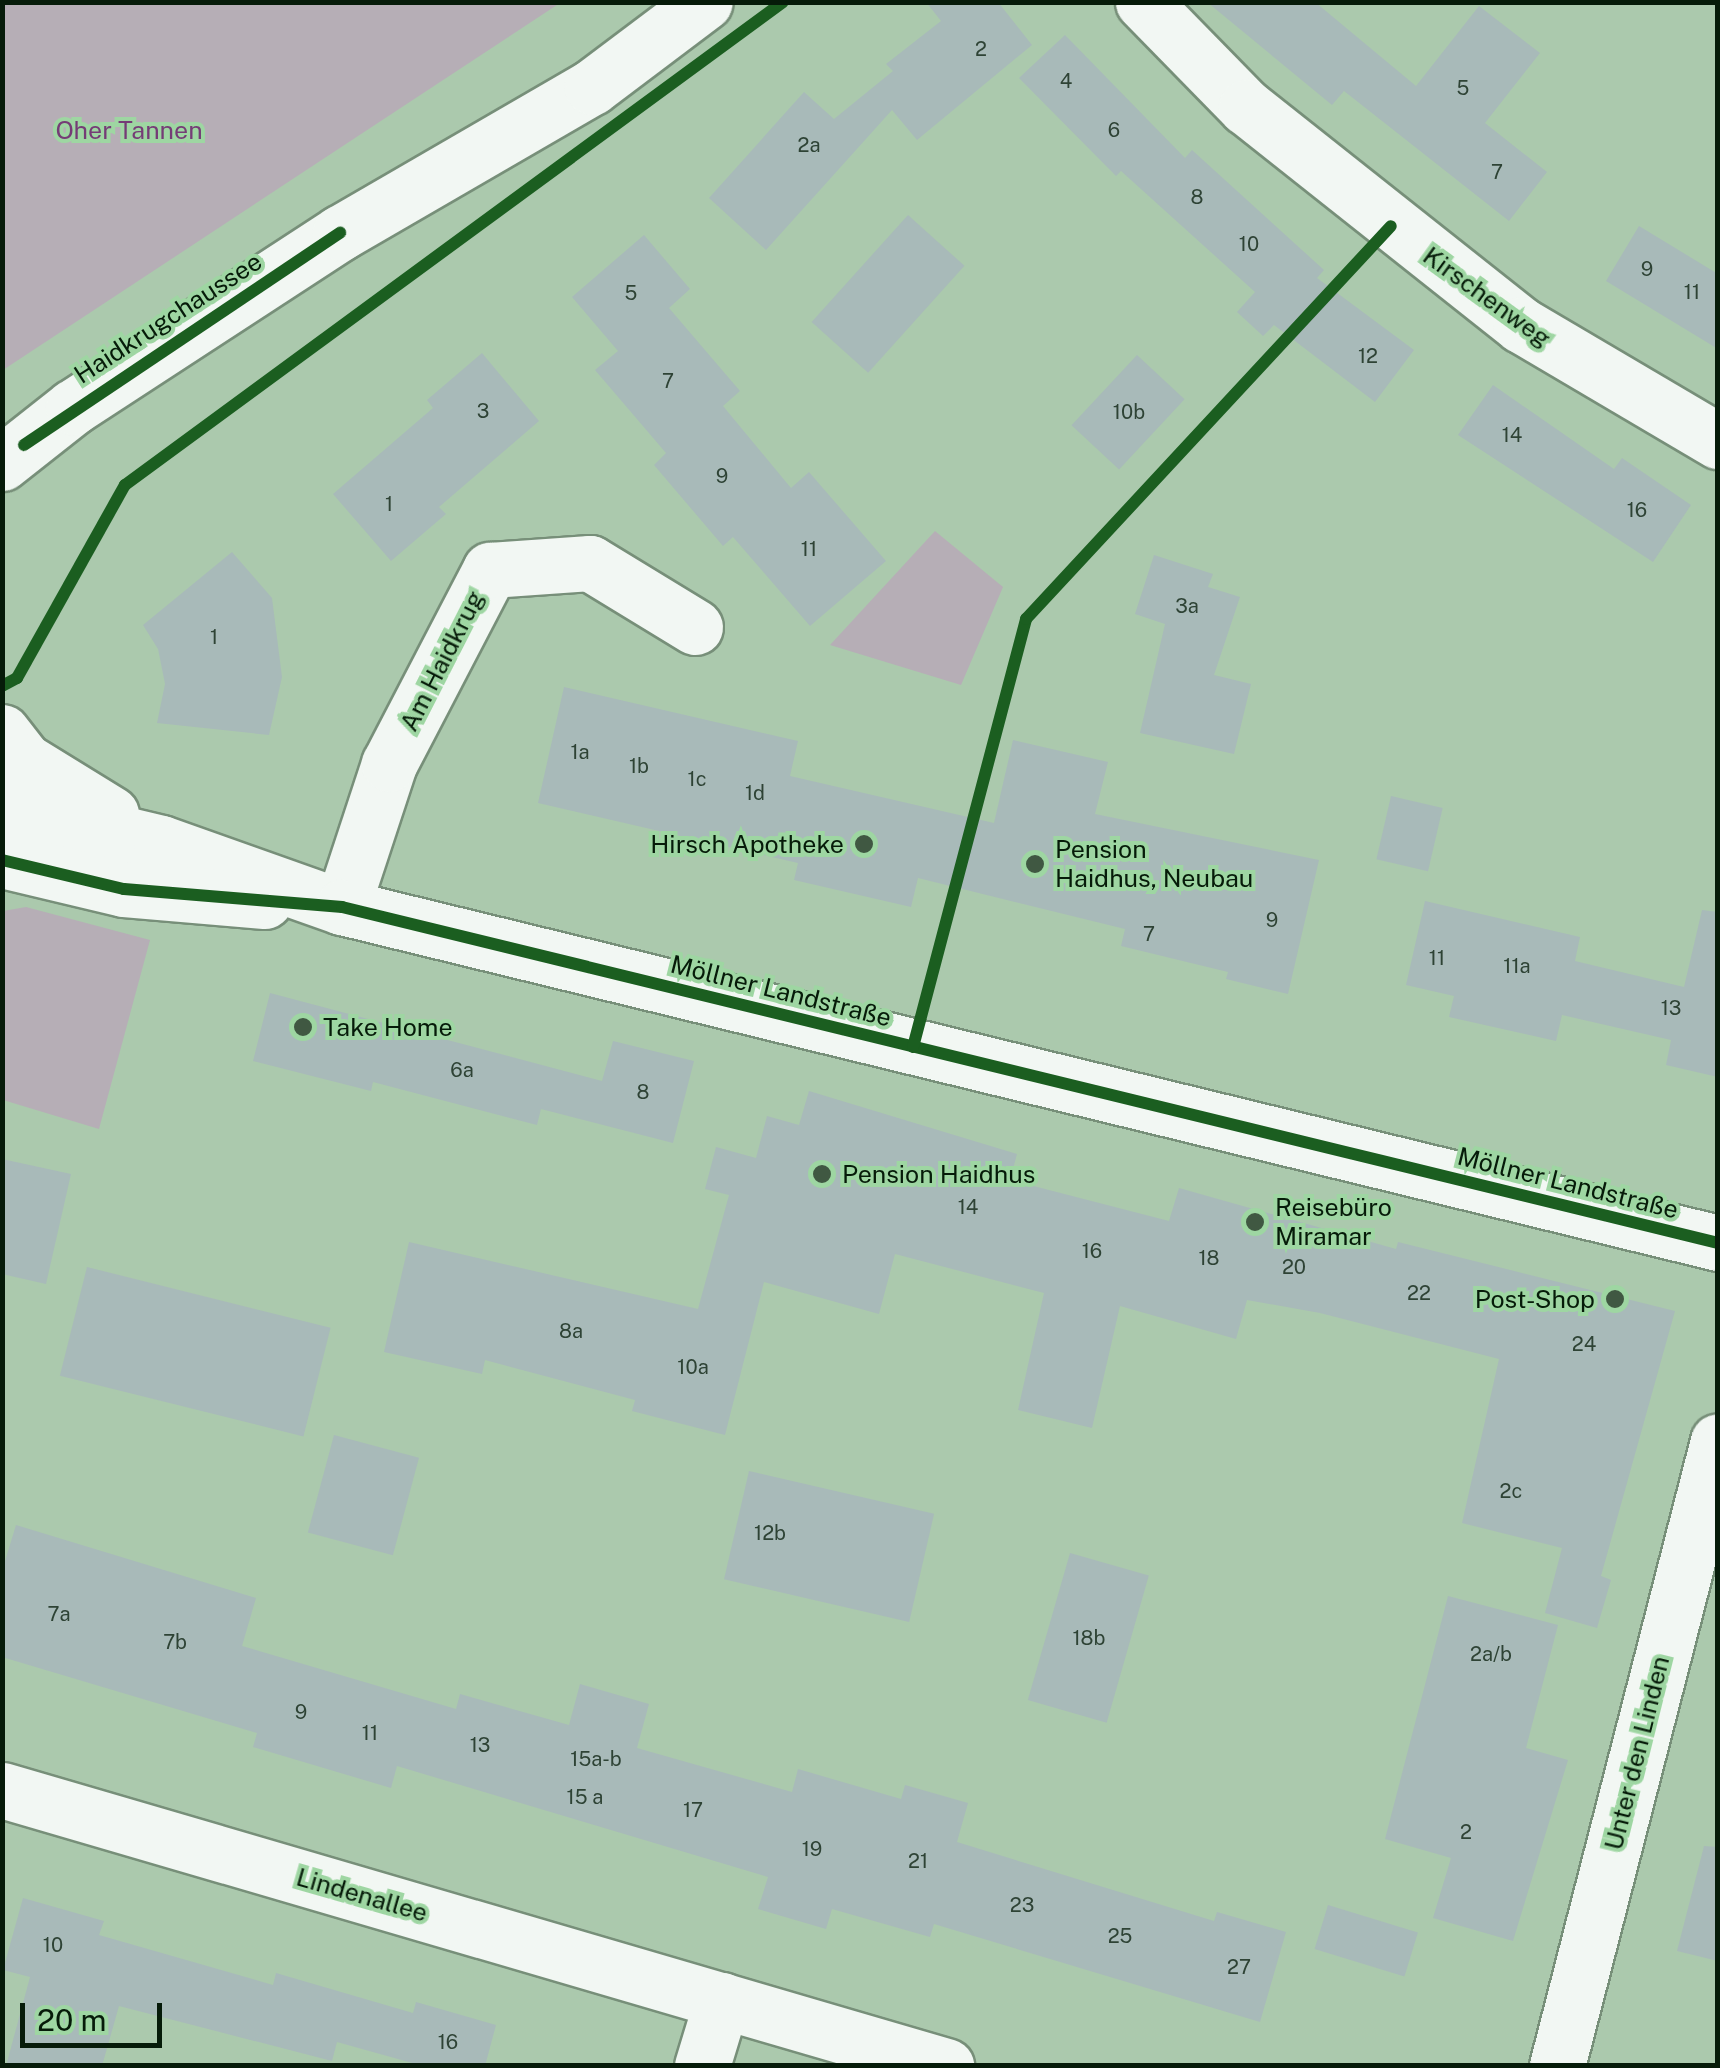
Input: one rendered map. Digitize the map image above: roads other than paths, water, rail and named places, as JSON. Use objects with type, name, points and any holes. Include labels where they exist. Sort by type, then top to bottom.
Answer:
[{"type":"main road","name":"Haidkrugchaussee","points":[[2,505],[14,454],[340,233],[592,87],[705,2]]},
{"type":"main road","name":"Kirschenweg","points":[[1143,2],[1246,107],[1492,303],[1680,424],[1718,440]]},
{"type":"main road","name":"Am Haidkrug","points":[[342,907],[390,764],[490,570],[590,563],[695,626]]},
{"type":"main road","points":[[2,732],[26,761],[161,843]]},
{"type":"main road","name":"Möllner Landstraße","points":[[2,805],[161,843],[342,907],[1718,1243]]},
{"type":"main road","name":"Möllner Landstraße","points":[[2,860],[124,889],[342,907]]},
{"type":"main road","name":"Unter den Linden","points":[[1557,2066],[1718,1441]]},
{"type":"main road","name":"Lindenallee","points":[[2,1790],[946,2066]]},
{"type":"main road","points":[[702,2066],[722,2000]]},
{"type":"place","name":"Hirsch Apotheke","points":[[864,844]]},
{"type":"place","name":"Pension Haidhus, Neubau","points":[[1035,864]]},
{"type":"place","name":"Take Home","points":[[303,1027]]},
{"type":"place","name":"Pension Haidhus","points":[[822,1174]]},
{"type":"place","name":"Reisebüro Miramar","points":[[1255,1222]]},
{"type":"place","name":"Post-Shop","points":[[1615,1299]]},
{"type":"park label","name":"Oher Tannen","points":[[129,130]]}]
